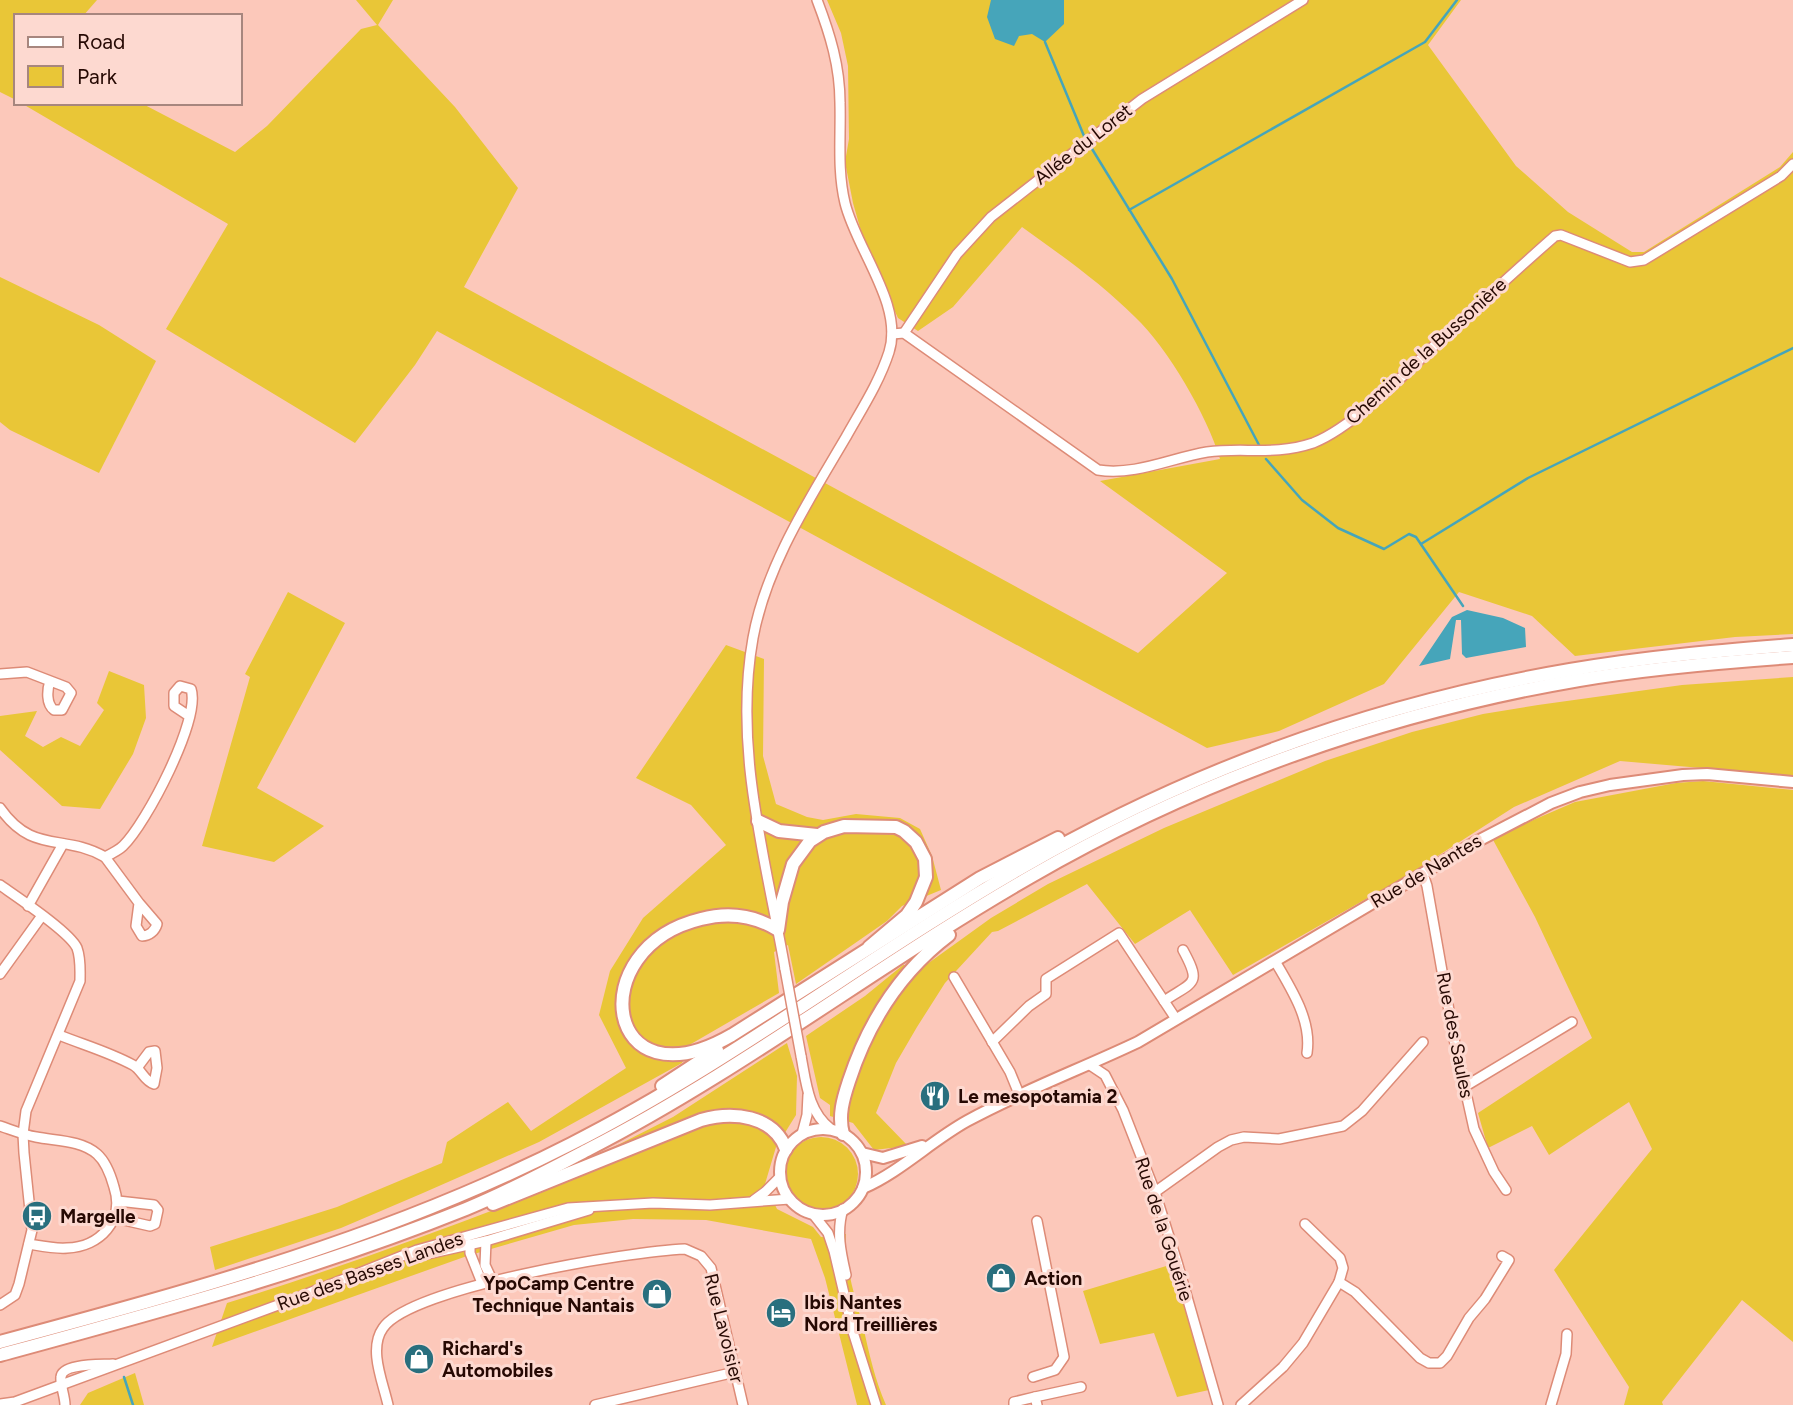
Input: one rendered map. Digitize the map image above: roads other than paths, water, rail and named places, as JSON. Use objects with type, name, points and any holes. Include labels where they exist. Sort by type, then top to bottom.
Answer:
[{"type":"highway","points":[[0,1342],[213,1284],[362,1236],[502,1178],[619,1119],[711,1066],[981,892],[1079,835],[1160,796],[1252,757],[1334,728],[1437,698],[1512,681],[1686,654],[1793,645]]},
{"type":"highway","points":[[0,1355],[284,1275],[362,1249],[472,1206],[590,1149],[677,1100],[1005,892],[1106,835],[1269,763],[1378,727],[1469,702],[1580,680],[1793,657]]},
{"type":"highway","points":[[758,821],[779,831],[817,835]]},
{"type":"highway","points":[[869,947],[899,923],[916,902],[926,877],[925,859],[916,842],[896,827],[831,828],[817,835],[793,864],[782,902],[778,930],[751,917],[728,916],[687,922],[664,934],[645,950],[626,979],[622,991],[625,1022],[639,1043],[653,1052],[666,1055],[687,1054],[718,1042],[1017,858],[1064,835],[1079,835]]},
{"type":"highway","points":[[837,1132],[845,1094],[867,1036],[888,999],[929,950],[998,904],[1005,892]]},
{"type":"highway","points":[[619,1119],[628,1107],[734,1039],[812,984]]},
{"type":"highway","points":[[472,1206],[485,1207],[719,1115],[738,1116],[761,1122],[779,1136],[786,1149]]},
{"type":"main road","name":"Rue de Nantes","points":[[929,1145],[1019,1094],[1138,1042],[1519,818],[1580,792],[1683,775],[1707,774],[1793,782]]},
{"type":"main road","points":[[821,1129],[837,1132],[857,1146],[862,1153],[866,1172],[863,1188],[854,1203],[843,1209],[834,1213],[813,1214],[797,1207],[790,1199],[780,1177],[780,1167],[786,1149],[802,1134],[821,1129]]},
{"type":"main road","points":[[862,1153],[883,1158],[929,1145]]},
{"type":"main road","points":[[863,1188],[929,1145]]},
{"type":"street","points":[[817,0],[836,58],[841,102],[839,153],[845,203],[853,229],[881,290],[891,319],[892,334],[890,350],[868,398],[809,500],[782,553],[758,615],[750,656],[745,715],[747,751],[758,821],[808,1094],[815,1111],[837,1132]]},
{"type":"street","name":"Allée du Loret","points":[[904,333],[957,254],[991,217],[1142,99],[1303,0]]},
{"type":"street","name":"Chemin de la Bussonière","points":[[904,333],[1098,470],[1110,472],[1147,467],[1209,452],[1272,452],[1313,443],[1344,426],[1555,236],[1561,235],[1630,262],[1644,260],[1781,176],[1793,164]]},
{"type":"street","points":[[892,334],[904,333]]},
{"type":"street","points":[[0,674],[27,672],[50,681]]},
{"type":"street","points":[[105,857],[123,846],[148,811],[169,774],[189,716]]},
{"type":"street","points":[[0,808],[13,825],[28,835],[43,841],[93,851],[105,857],[139,903]]},
{"type":"street","points":[[28,906],[63,844]]},
{"type":"street","name":"Rue des Saules","points":[[1423,874],[1474,1129],[1494,1172],[1506,1190]]},
{"type":"street","points":[[0,885],[67,935],[76,946],[80,964],[80,981],[26,1111],[23,1134],[32,1230],[19,1284],[4,1303]]},
{"type":"street","points":[[0,974],[4,963],[41,917]]},
{"type":"street","points":[[992,1042],[1029,1006],[1046,994],[1046,979],[1119,933],[1175,1019]]},
{"type":"street","points":[[1164,1001],[1195,978],[1195,972],[1183,950]]},
{"type":"street","points":[[1275,961],[1301,1009],[1309,1038],[1307,1053]]},
{"type":"street","points":[[954,977],[1010,1072],[1019,1094]]},
{"type":"street","points":[[1464,1087],[1572,1023]]},
{"type":"street","points":[[59,1035],[103,1050],[138,1068]]},
{"type":"street","points":[[1155,1192],[1231,1140],[1244,1137],[1279,1139],[1343,1126],[1363,1111],[1423,1042]]},
{"type":"street","name":"Rue de la Gouérie","points":[[1090,1065],[1100,1070],[1123,1110],[1155,1192],[1218,1405]]},
{"type":"street","points":[[802,1134],[807,1115],[808,1094]]},
{"type":"street","points":[[0,1126],[23,1134],[78,1144],[97,1154],[106,1166],[118,1200],[115,1218],[109,1229],[82,1246],[67,1248],[29,1244]]},
{"type":"street","points":[[754,1200],[780,1177]]},
{"type":"street","name":"Rue des Basses Landes","points":[[62,1385],[61,1376],[64,1370],[72,1367],[123,1363],[450,1239],[568,1208],[653,1203],[710,1205],[790,1199]]},
{"type":"street","points":[[115,1218],[150,1226],[155,1224],[158,1217],[158,1210],[154,1205],[118,1200]]},
{"type":"street","points":[[378,1266],[486,1241],[602,1206]]},
{"type":"street","points":[[843,1209],[839,1229],[840,1248],[878,1405]]},
{"type":"street","points":[[813,1214],[828,1233],[853,1332],[878,1405]]},
{"type":"street","points":[[1033,1377],[1055,1370],[1064,1357],[1037,1221]]},
{"type":"street","points":[[1241,1405],[1261,1389],[1296,1351],[1339,1282],[1343,1268],[1340,1258],[1305,1224]]},
{"type":"street","points":[[470,1244],[502,1226]]},
{"type":"street","points":[[388,1405],[376,1353],[376,1345],[383,1328],[397,1315],[412,1308],[492,1280],[485,1265],[486,1241]]},
{"type":"street","points":[[470,1244],[470,1253],[482,1283]]},
{"type":"street","name":"Rue Lavoisier","points":[[492,1280],[676,1250],[692,1251],[701,1255],[711,1268],[743,1405]]},
{"type":"street","points":[[1339,1282],[1355,1292],[1420,1358],[1429,1363],[1440,1363],[1509,1260],[1502,1256]]},
{"type":"street","points":[[1551,1405],[1566,1354],[1567,1334]]},
{"type":"street","points":[[595,1405],[735,1372]]},
{"type":"street","points":[[0,1404],[15,1402],[62,1385],[65,1405]]},
{"type":"street","points":[[1014,1405],[1014,1402],[1036,1401],[1081,1387]]},
{"type":"water","points":[[991,0],[1064,0],[1064,24],[1045,42],[1032,34],[1019,36],[1014,46],[995,39],[987,17]]},
{"type":"water","points":[[1467,610],[1503,618],[1525,628],[1526,647],[1466,658],[1462,654],[1461,620],[1456,620],[1450,659],[1419,666],[1452,617]]},
{"type":"waterway","points":[[1129,210],[1425,42],[1457,0]]},
{"type":"waterway","points":[[1045,42],[1084,136]]},
{"type":"waterway","points":[[1089,144],[1172,279],[1259,445]]},
{"type":"waterway","points":[[1421,544],[1528,478],[1793,348]]},
{"type":"waterway","points":[[1266,459],[1302,500],[1338,528],[1384,549],[1409,534],[1416,537],[1463,606]]},
{"type":"waterway","points":[[124,1377],[133,1405]]},
{"type":"place","name":"Le mesopotamia 2","points":[[935,1096]]},
{"type":"place","name":"Margelle","points":[[37,1216]]},
{"type":"place","name":"Action","points":[[1001,1278]]},
{"type":"place","name":"YpoCamp Centre Technique Nantais","points":[[657,1294]]},
{"type":"place","name":"Ibis Nantes Nord Treillières","points":[[781,1313]]},
{"type":"place","name":"Richard's Automobiles","points":[[419,1359]]}]
